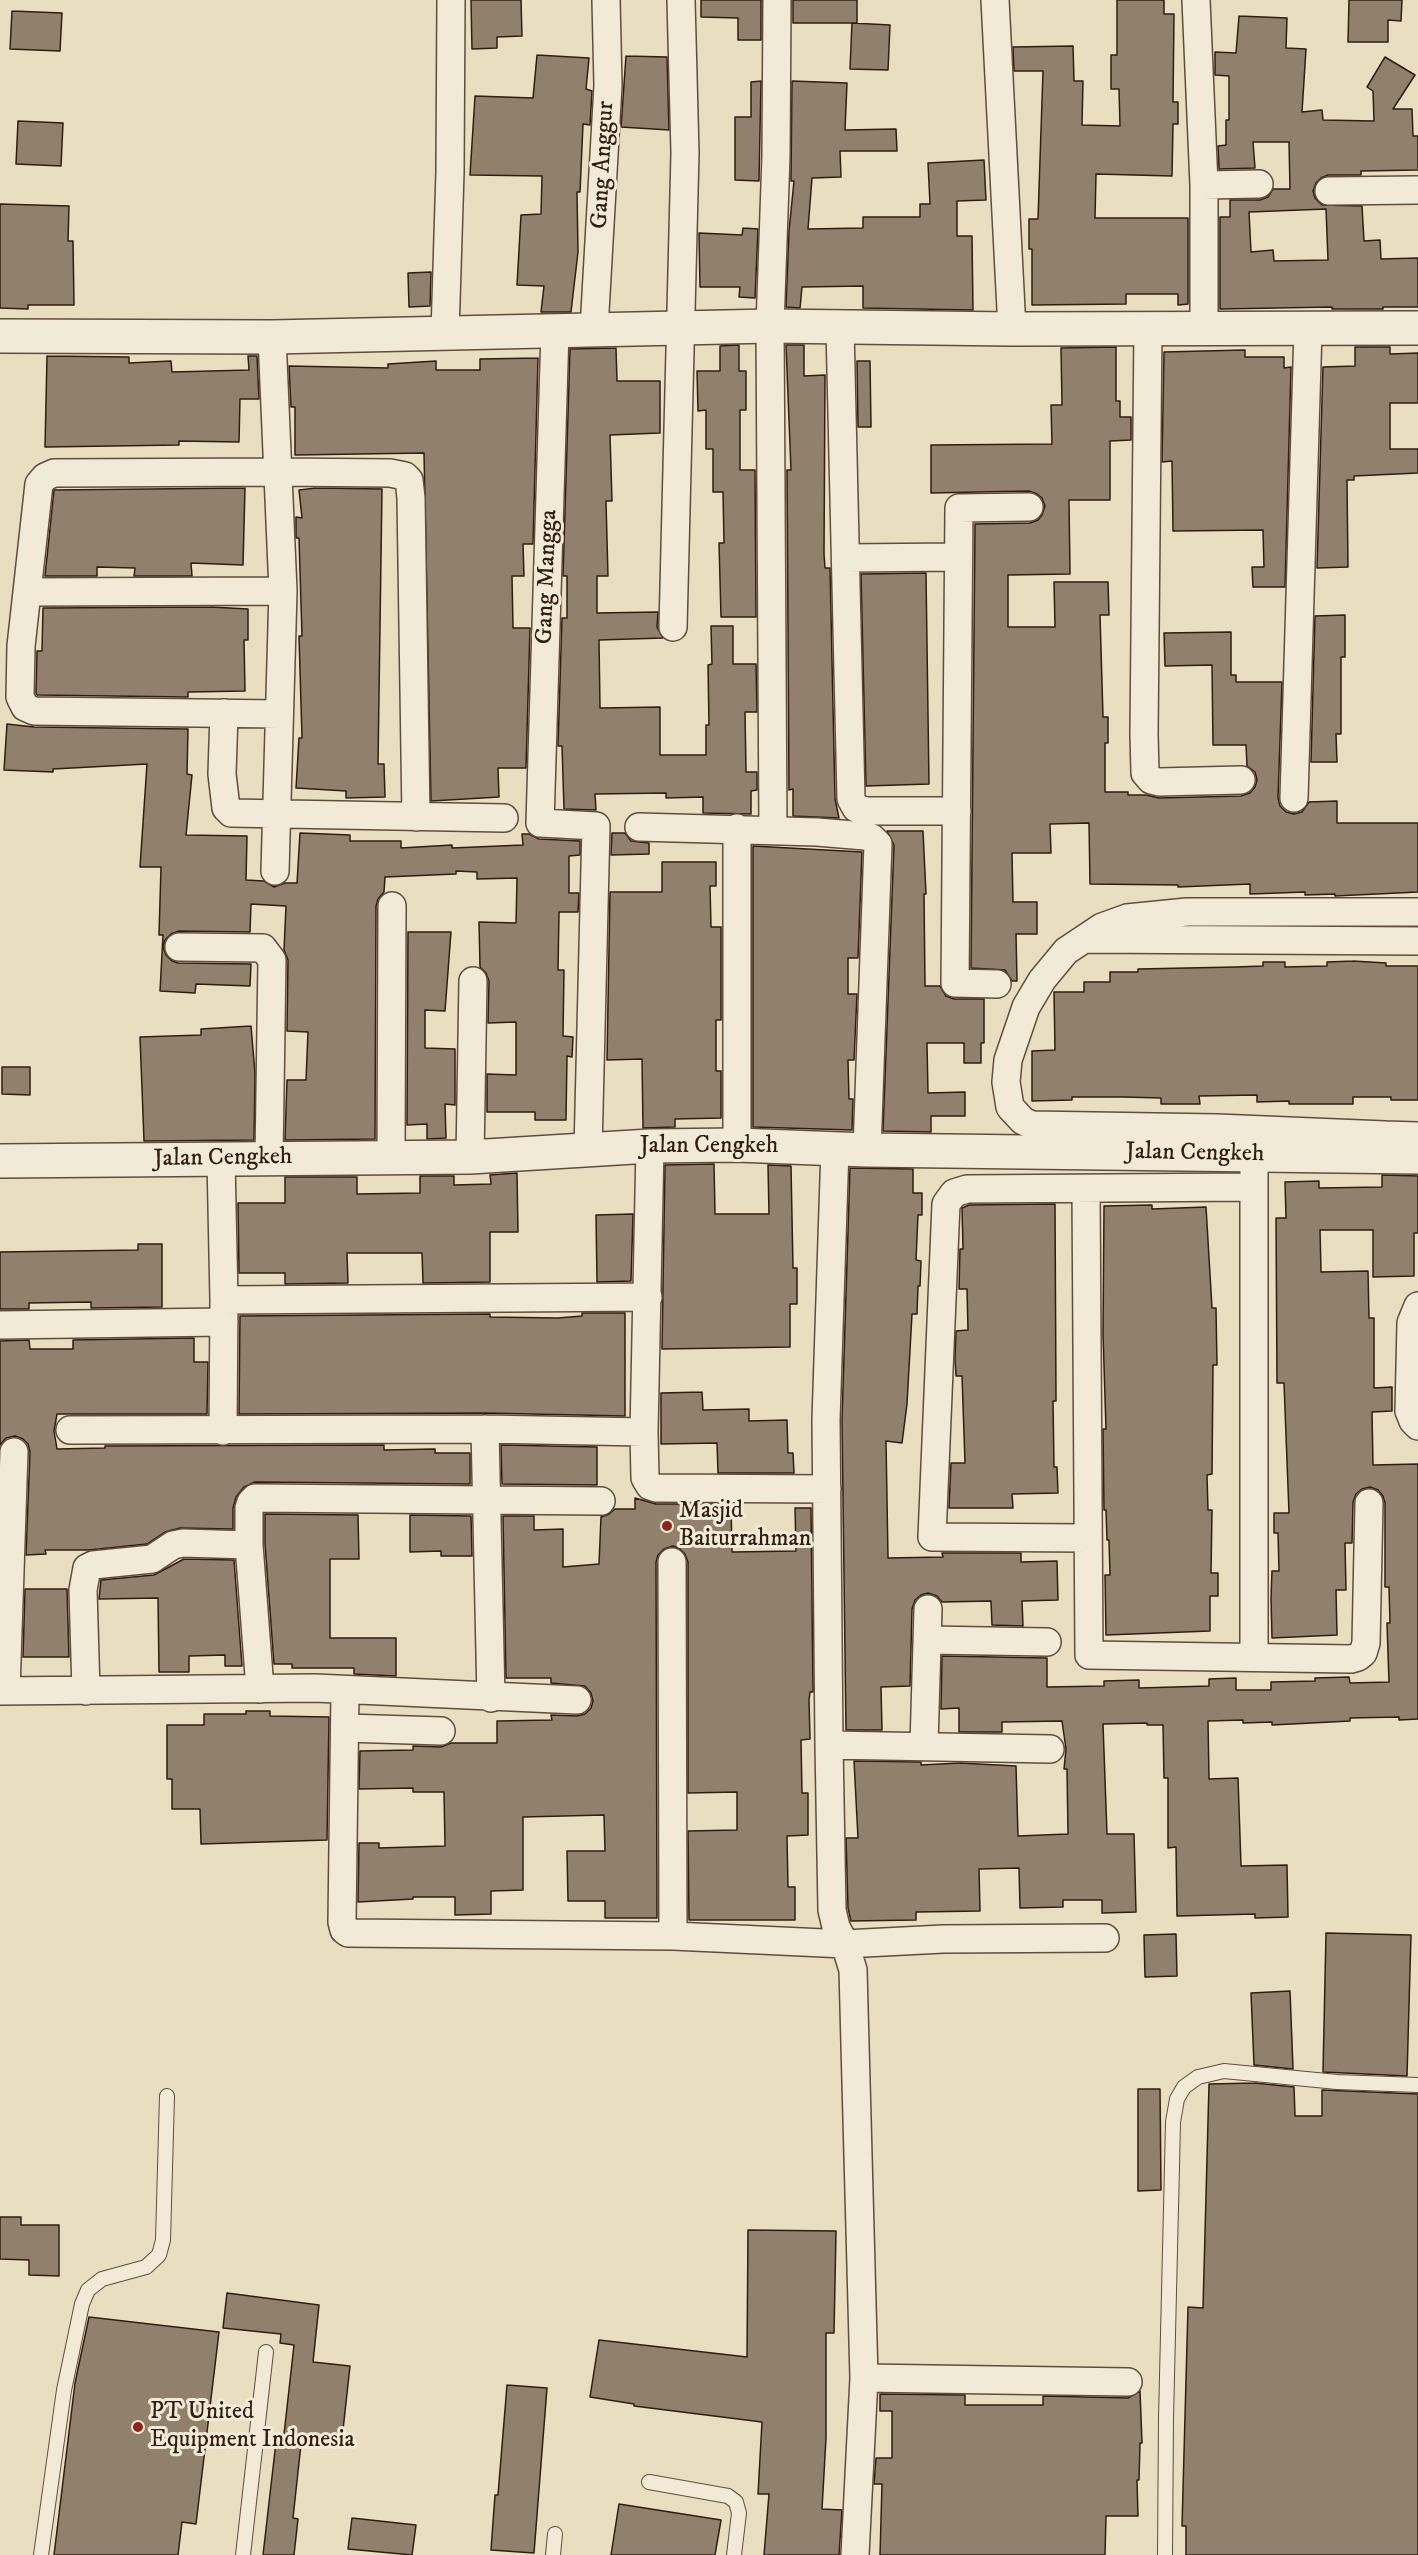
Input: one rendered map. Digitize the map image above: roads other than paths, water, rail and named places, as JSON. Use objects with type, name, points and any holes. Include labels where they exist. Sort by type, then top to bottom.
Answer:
[{"type":"street","points":[[445,333],[451,0]]},
{"type":"street","name":"Gang Anggur","points":[[594,329],[608,85],[606,0]]},
{"type":"street","points":[[673,627],[685,153],[681,0]]},
{"type":"street","points":[[773,830],[770,326],[776,156],[777,0]]},
{"type":"street","points":[[995,0],[1012,329]]},
{"type":"street","points":[[1196,0],[1204,185],[1204,329]]},
{"type":"street","points":[[1204,185],[1259,184]]},
{"type":"street","points":[[1329,191],[1418,190]]},
{"type":"street","points":[[0,336],[272,337],[770,326],[1012,329],[1418,328]]},
{"type":"street","points":[[840,328],[853,804],[866,811],[957,810]]},
{"type":"street","points":[[1148,328],[1144,768],[1147,776],[1154,781],[1241,780]]},
{"type":"street","points":[[1294,798],[1308,329]]},
{"type":"street","name":"Gang Mangga","points":[[555,331],[540,823],[596,826],[588,1150]]},
{"type":"street","points":[[272,337],[284,591],[275,871]]},
{"type":"street","points":[[279,714],[34,711],[25,707],[20,697],[21,646],[39,484],[45,477],[54,473],[279,472],[390,473],[405,476],[409,480],[411,498],[416,817]]},
{"type":"street","points":[[997,984],[955,983],[958,508],[1029,507]]},
{"type":"street","points":[[847,558],[958,557]]},
{"type":"street","points":[[28,592],[284,591]]},
{"type":"street","points":[[224,713],[222,774],[225,808],[236,814],[504,818]]},
{"type":"street","points":[[639,826],[737,828],[864,836],[872,838],[878,844],[867,1150]]},
{"type":"street","points":[[737,828],[737,1144]]},
{"type":"street","points":[[391,1157],[392,906]]},
{"type":"street","points":[[1418,912],[1151,914],[1102,927],[1066,951],[1042,980],[1016,1032],[1008,1060],[1006,1082],[1010,1107],[1023,1121],[1045,1126],[1217,1128],[1384,1146],[1418,1136]]},
{"type":"street","points":[[1082,939],[1418,941]]},
{"type":"street","points":[[179,947],[263,948],[272,960],[269,1158]]},
{"type":"street","points":[[470,1156],[473,981]]},
{"type":"street","name":"Jalan Cengkeh","points":[[0,1161],[470,1156],[650,1146],[737,1144],[867,1150],[1255,1155],[1384,1146],[1418,1156]]},
{"type":"street","points":[[650,1146],[644,1432],[647,1483],[656,1488],[827,1489]]},
{"type":"street","points":[[835,1148],[827,1342],[829,1745],[832,1910],[836,1927],[853,1970],[864,2378],[855,2555]]},
{"type":"street","points":[[1254,1656],[1253,1187],[1255,1155]]},
{"type":"street","points":[[221,1160],[224,1311],[223,1431]]},
{"type":"street","points":[[1088,1538],[932,1537],[946,1204],[954,1194],[967,1189],[1253,1187]]},
{"type":"street","points":[[1086,1189],[1089,1655],[1351,1659],[1363,1653],[1366,1644],[1369,1503]]},
{"type":"street","points":[[0,1325],[224,1311],[648,1297]]},
{"type":"street","points":[[1418,1306],[1411,1323],[1410,1401],[1411,1417],[1418,1426]]},
{"type":"street","points":[[70,1430],[485,1429],[644,1432]]},
{"type":"street","points":[[485,1429],[491,1698]]},
{"type":"street","points":[[14,1452],[3,1691],[315,1688],[491,1698],[577,1700]]},
{"type":"street","points":[[260,1689],[249,1545],[249,1508],[252,1500],[258,1497],[601,1501]]},
{"type":"street","points":[[86,1691],[83,1590],[87,1568],[93,1565],[152,1558],[173,1545],[183,1543],[249,1545]]},
{"type":"street","points":[[672,1562],[673,1936]]},
{"type":"street","points":[[924,1745],[928,1609]]},
{"type":"street","points":[[928,1640],[1047,1642]]},
{"type":"street","points":[[345,1691],[342,1922],[344,1930],[348,1933],[673,1936],[844,1944],[943,1939],[1105,1938]]},
{"type":"street","points":[[346,1728],[441,1731]]},
{"type":"street","points":[[829,1745],[1050,1749]]},
{"type":"street","points":[[864,2378],[1128,2382]]},
{"type":"lane","points":[[1165,2555],[1172,2155],[1173,2122],[1177,2099],[1184,2087],[1198,2077],[1224,2071],[1337,2082],[1418,2085]]},
{"type":"lane","points":[[41,2555],[64,2390],[85,2297],[88,2290],[102,2279],[146,2267],[159,2255],[163,2240],[166,2096]]},
{"type":"lane","points":[[243,2555],[267,2352]]},
{"type":"lane","points":[[649,2482],[728,2496],[736,2502],[739,2513],[734,2555]]},
{"type":"lane","points":[[553,2555],[555,2534]]},
{"type":"place","name":"Masjid Baiturrahman","points":[[667,1526]]},
{"type":"place","name":"PT United Equipment Indonesia","points":[[138,2427]]}]
